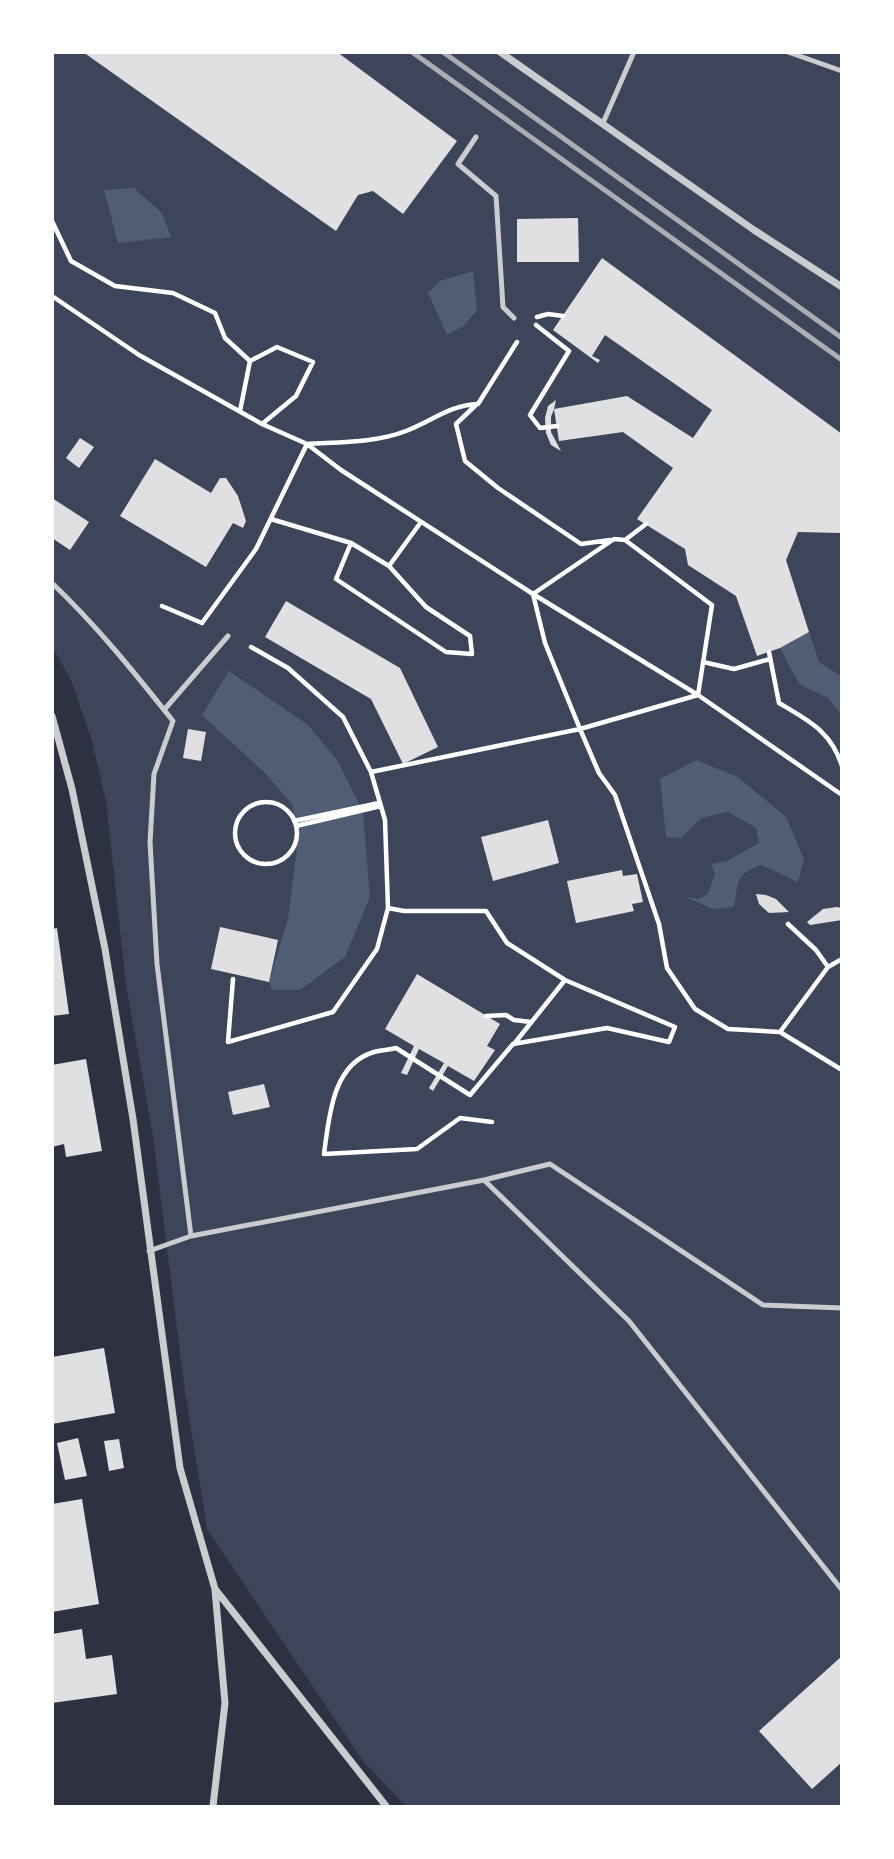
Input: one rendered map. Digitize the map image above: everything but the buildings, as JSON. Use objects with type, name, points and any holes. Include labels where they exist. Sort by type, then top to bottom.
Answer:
[{"type":"street","points":[[500,52],[754,230],[842,287]]},
{"type":"street","points":[[52,716],[72,789],[105,949],[133,1119],[180,1468],[215,1589],[225,1703],[213,1807]]},
{"type":"street","points":[[215,1589],[386,1807]]},
{"type":"lane","points":[[603,123],[634,52]]},
{"type":"lane","points":[[788,52],[842,71]]},
{"type":"lane","points":[[477,137],[458,164],[496,196],[503,307],[514,318]]},
{"type":"lane","points":[[52,583],[90,619],[173,721],[154,774],[150,842],[157,964],[191,1237]]},
{"type":"lane","points":[[164,709],[228,636]]},
{"type":"lane","points":[[149,1251],[191,1237],[484,1180],[550,1164],[763,1305],[842,1308]]},
{"type":"lane","points":[[484,1180],[629,1321],[842,1590]]},
{"type":"path","points":[[52,222],[71,261],[115,286],[173,293],[215,313],[225,338],[250,361]]},
{"type":"path","points":[[52,296],[138,355],[262,424],[307,444],[341,470],[533,594],[698,695],[842,795]]},
{"type":"path","points":[[563,316],[548,314],[530,321],[569,351]]},
{"type":"path","points":[[518,340],[478,404],[456,424],[465,461],[498,488],[581,544],[625,540],[712,605],[698,695]]},
{"type":"path","points":[[556,426],[540,428],[530,415],[573,345]]},
{"type":"path","points":[[250,361],[277,347],[313,362],[296,396],[262,424]]},
{"type":"path","points":[[240,411],[250,361]]},
{"type":"path","points":[[307,444],[370,440],[404,432],[459,405],[478,404]]},
{"type":"path","points":[[202,623],[256,549],[307,444]]},
{"type":"path","points":[[271,519],[351,543],[389,566],[426,607],[470,636],[472,654],[446,652],[336,579],[351,543]]},
{"type":"path","points":[[389,566],[421,522]]},
{"type":"path","points":[[625,540],[646,524]]},
{"type":"path","points":[[533,594],[614,539]]},
{"type":"path","points":[[533,594],[545,643],[580,729],[598,773],[615,795],[659,924],[667,968],[695,1009],[728,1029],[780,1032],[842,1070]]},
{"type":"path","points":[[162,606],[245,643],[288,668],[343,717],[371,772],[385,820],[388,908],[377,949],[333,1012],[228,1042],[233,979]]},
{"type":"path","points":[[769,652],[779,703],[819,727],[839,750],[842,766]]},
{"type":"path","points":[[703,662],[734,669],[770,659]]},
{"type":"path","points":[[371,772],[580,729],[698,695]]},
{"type":"path","points":[[260,803],[280,806],[295,823],[297,837],[294,847],[279,861],[259,863],[241,852],[237,843],[237,822],[250,806],[260,803]]},
{"type":"path","points":[[295,823],[380,805]]},
{"type":"path","points":[[388,908],[404,911],[486,911],[507,943],[565,980],[675,1027],[669,1042],[607,1028],[513,1044]]},
{"type":"path","points":[[788,924],[816,950],[828,967]]},
{"type":"path","points":[[780,1032],[828,967],[842,959]]},
{"type":"path","points":[[492,1122],[460,1118],[417,1149],[324,1154],[330,1107],[350,1066],[372,1052],[396,1048],[470,1095],[565,980]]},
{"type":"path","points":[[486,1016],[506,1015],[514,1020],[532,1022]]},
{"type":"shaded area","points":[[53,53],[841,53],[841,1806],[406,1806],[363,1761],[207,1529],[183,1378],[153,1136],[126,985],[106,801],[91,738],[71,680],[53,648]]},
{"type":"shaded area","points":[[134,188],[162,213],[171,237],[118,243],[104,190]]},
{"type":"shaded area","points":[[473,271],[477,311],[463,326],[447,335],[428,293],[440,281]]},
{"type":"shaded area","points":[[809,632],[819,662],[841,676],[841,714],[828,698],[799,684],[780,648]]},
{"type":"shaded area","points":[[229,671],[308,725],[337,760],[363,812],[370,897],[345,957],[300,990],[272,990],[269,982],[288,918],[298,840],[292,804],[266,774],[202,715]]},
{"type":"shaded area","points":[[696,760],[738,777],[786,817],[804,859],[798,882],[761,865],[746,872],[739,880],[734,907],[713,909],[683,896],[698,899],[708,894],[715,873],[711,864],[727,861],[759,843],[756,828],[728,812],[701,818],[681,838],[666,837],[660,779]]},
{"type":"railway","points":[[412,52],[842,360]]},
{"type":"railway","points":[[443,52],[842,338]]}]
